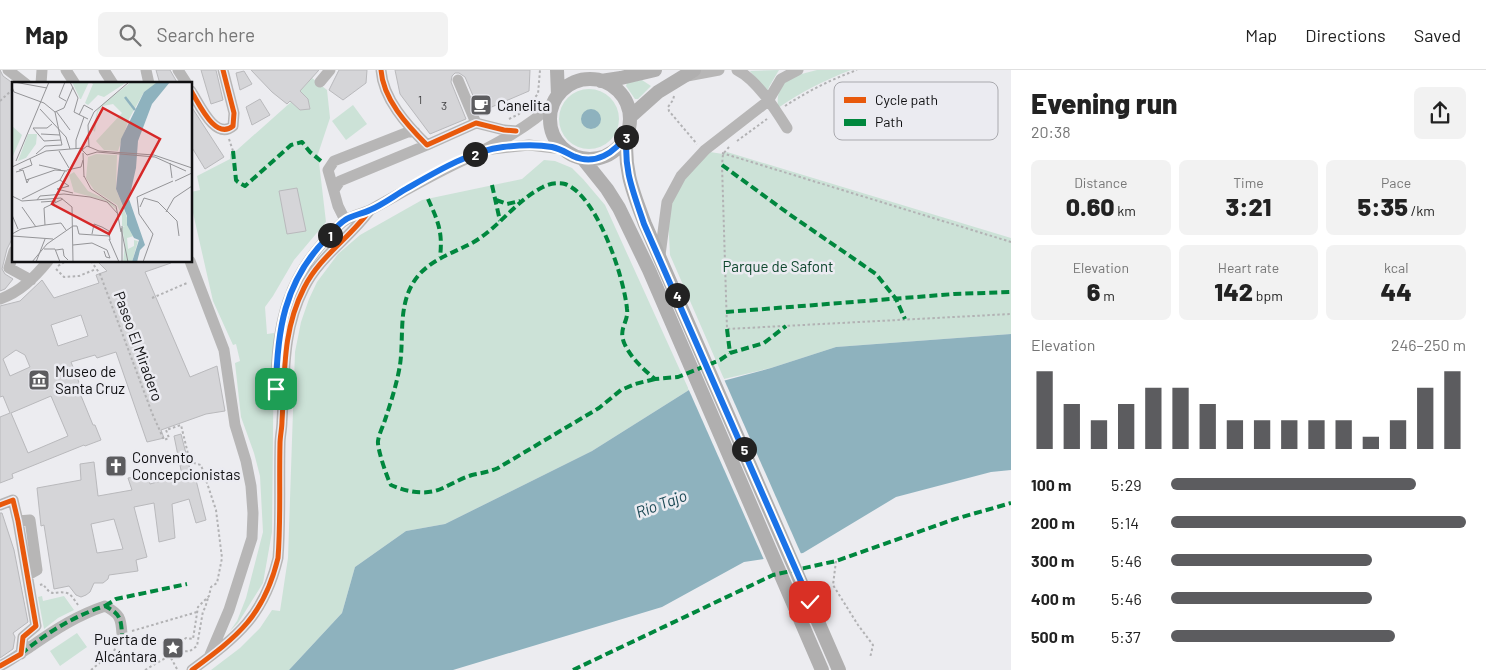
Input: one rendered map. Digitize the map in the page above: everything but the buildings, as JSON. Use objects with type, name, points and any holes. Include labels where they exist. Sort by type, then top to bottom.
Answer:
[{"type":"main road","points":[[557,70],[550,128],[555,140],[563,150],[572,156],[583,159],[596,159],[609,154],[620,146],[627,134]]},
{"type":"main road","points":[[581,70],[612,86],[621,94],[627,105],[630,117],[625,153],[630,184],[644,224],[700,347],[839,670]]},
{"type":"main road","points":[[555,99],[565,88],[574,82],[584,79],[598,80],[654,70]]},
{"type":"main road","points":[[630,117],[658,92],[694,70]]},
{"type":"main road","points":[[583,159],[607,189],[619,208],[649,270],[822,670]]},
{"type":"street","points":[[8,70],[23,82]]},
{"type":"street","points":[[66,70],[74,82]]},
{"type":"street","points":[[104,70],[112,82]]},
{"type":"street","points":[[178,70],[186,82]]},
{"type":"street","points":[[192,93],[214,126],[223,131],[229,130],[233,126],[234,113],[223,70]]},
{"type":"street","points":[[320,82],[330,70]]},
{"type":"street","points":[[381,70],[382,80],[388,96],[427,145]]},
{"type":"street","points":[[680,77],[719,70]]},
{"type":"street","points":[[736,70],[752,81],[787,128]]},
{"type":"street","points":[[660,256],[667,202],[681,176],[705,150],[768,101],[781,79],[798,70]]},
{"type":"street","points":[[458,80],[476,123]]},
{"type":"street","points":[[280,442],[277,420],[276,364],[281,322],[287,301],[300,272],[310,258],[345,220],[370,210],[420,181],[485,150],[530,123],[555,99]]},
{"type":"street","points":[[334,190],[340,182],[476,123],[516,131]]},
{"type":"street","points":[[345,220],[338,206],[328,170],[334,161],[408,132],[415,132]]},
{"type":"street","points":[[485,150],[529,145],[563,150]]},
{"type":"street","points":[[192,670],[241,631],[250,621],[264,599],[274,574],[280,540],[280,442],[283,384],[286,347],[292,322],[300,296],[309,280],[323,260],[346,236],[358,228],[370,210]]},
{"type":"street","points":[[12,258],[9,268],[30,280]]},
{"type":"street","points":[[0,299],[17,291],[47,262]]},
{"type":"street","points":[[190,262],[224,350],[235,425],[246,461],[254,513],[252,538],[229,610],[210,657]]},
{"type":"street","points":[[0,505],[13,500],[36,626],[23,637],[21,654]]},
{"type":"street","points":[[0,666],[84,613],[105,606],[114,611],[121,620],[122,634]]},
{"type":"path","points":[[506,120],[519,114],[538,94],[540,70]]},
{"type":"path","points":[[0,101],[12,90]]},
{"type":"path","points":[[671,93],[674,98],[668,107],[669,111],[693,140],[705,150],[1011,242]]},
{"type":"path","points":[[723,154],[727,329],[1011,314]]},
{"type":"path","points":[[64,262],[55,268],[64,277],[79,276],[96,269]]},
{"type":"path","points":[[152,298],[187,282]]},
{"type":"path","points":[[836,560],[833,585],[873,645],[870,658]]},
{"type":"path","points":[[29,580],[43,584],[48,592],[54,594],[66,593],[71,596],[84,613]]},
{"type":"path","points":[[169,655],[168,651],[186,638],[193,639],[198,607],[209,596]]},
{"type":"path","points":[[146,670],[176,652],[190,650],[197,646],[203,611],[206,608],[209,596]]},
{"type":"path","points":[[91,670],[114,651],[122,634],[197,612]]},
{"type":"path","points":[[171,658],[178,669]]},
{"type":"green space","points":[[779,70],[767,92],[750,71]]},
{"type":"green space","points":[[817,70],[851,70],[813,87],[778,108],[780,91],[788,80]]},
{"type":"green space","points":[[312,78],[327,90],[330,118],[318,154],[326,222],[294,260],[265,307],[267,334],[274,333],[272,532],[263,583],[238,623],[230,631],[237,621],[246,598],[263,532],[260,476],[241,417],[235,363],[240,361],[236,344],[233,345],[213,301],[192,208],[192,192],[200,190],[197,176],[230,159],[230,154],[291,102],[300,110],[310,108],[308,99],[300,91]]},
{"type":"green space","points":[[642,80],[651,86],[638,99],[635,99],[626,86],[627,83]]},
{"type":"green space","points":[[589,89],[606,94],[614,102],[619,119],[614,136],[606,144],[589,149],[572,144],[564,136],[559,119],[564,102],[572,94]]},
{"type":"green space","points":[[353,105],[367,124],[346,140],[332,121]]},
{"type":"green space","name":"Parque de Safont","points":[[710,152],[723,154],[727,152],[1011,238],[1011,334],[836,347],[771,368],[724,379],[670,255],[668,218],[675,193],[690,171]]},
{"type":"green space","points":[[544,160],[555,161],[572,168],[605,205],[689,390],[592,451],[445,524],[406,531],[355,567],[342,613],[289,670],[211,670],[240,648],[260,628],[272,610],[280,611],[288,558],[295,352],[301,322],[317,282],[338,254],[360,235],[422,200],[522,179]]},
{"type":"green space","points":[[42,596],[43,601],[64,596],[74,610],[58,618],[44,629],[38,597]]},
{"type":"green space","points":[[77,633],[87,647],[60,666],[50,651]]},
{"type":"water","points":[[591,109],[598,112],[601,119],[598,126],[591,129],[584,126],[581,119],[584,112]]},
{"type":"water","name":"Río Tajo","points":[[1011,334],[1011,470],[991,472],[896,497],[803,553],[744,562],[662,607],[453,670],[289,670],[342,613],[355,567],[406,531],[445,524],[592,451],[689,390],[771,368],[836,347]]},
{"type":"pier","points":[[723,377],[802,556],[765,562],[688,388]]},
{"type":"marked path","points":[[233,151],[236,180],[245,186],[291,145],[302,142],[321,161]]},
{"type":"marked path","points":[[722,165],[876,274],[896,299],[905,319]]},
{"type":"marked path","points":[[655,379],[621,390],[599,408],[498,468],[468,476],[443,488],[430,492],[403,490],[391,485],[387,476],[378,441],[397,379],[400,365],[403,313],[405,302],[413,283],[425,269],[482,237],[524,200],[548,185],[556,183],[565,184],[577,191],[598,220],[615,258],[625,295],[627,314],[622,334],[625,345],[634,359],[655,379],[678,377],[720,360],[730,353],[764,343],[786,326]]},
{"type":"marked path","points":[[492,185],[500,221]]},
{"type":"marked path","points":[[428,199],[439,227],[441,240],[440,257]]},
{"type":"marked path","points":[[496,200],[507,204],[520,201]]},
{"type":"marked path","points":[[726,312],[954,294],[1011,292]]},
{"type":"marked path","points":[[727,329],[730,353]]},
{"type":"marked path","points":[[573,670],[773,575],[836,561],[955,519],[1011,503]]},
{"type":"marked path","points":[[105,606],[116,599],[187,584]]},
{"type":"marked path","points":[[21,654],[61,626],[105,606],[119,617],[122,634]]},
{"type":"cycle path","points":[[192,93],[208,119],[214,125],[220,129],[233,126],[234,113],[223,70]]},
{"type":"cycle path","points":[[381,70],[386,91],[397,111],[427,145],[476,123],[516,131]]},
{"type":"cycle path","points":[[192,670],[236,635],[247,623],[257,610],[272,578],[278,558],[280,441],[284,370],[292,320],[304,288],[318,266],[354,230],[370,210]]},
{"type":"cycle path","points":[[0,505],[13,500],[36,626],[23,637],[21,654],[0,666]]},
{"type":"place","name":"Canelita","points":[[481,105]]},
{"type":"place","name":"Museo de Santa Cruz","points":[[39,380]]},
{"type":"place","name":"Convento Concepcionistas","points":[[116,466]]},
{"type":"place","name":"Puerta de Alcántara","points":[[173,648]]},
{"type":"route","points":[[276,389],[276,364],[281,322],[293,286],[300,272],[320,245],[345,220],[370,210],[420,181],[485,150],[529,145],[545,146],[563,150],[572,156],[583,159],[596,159],[609,154],[620,146],[627,134],[625,153],[630,184],[644,224],[700,347],[810,602]]}]
